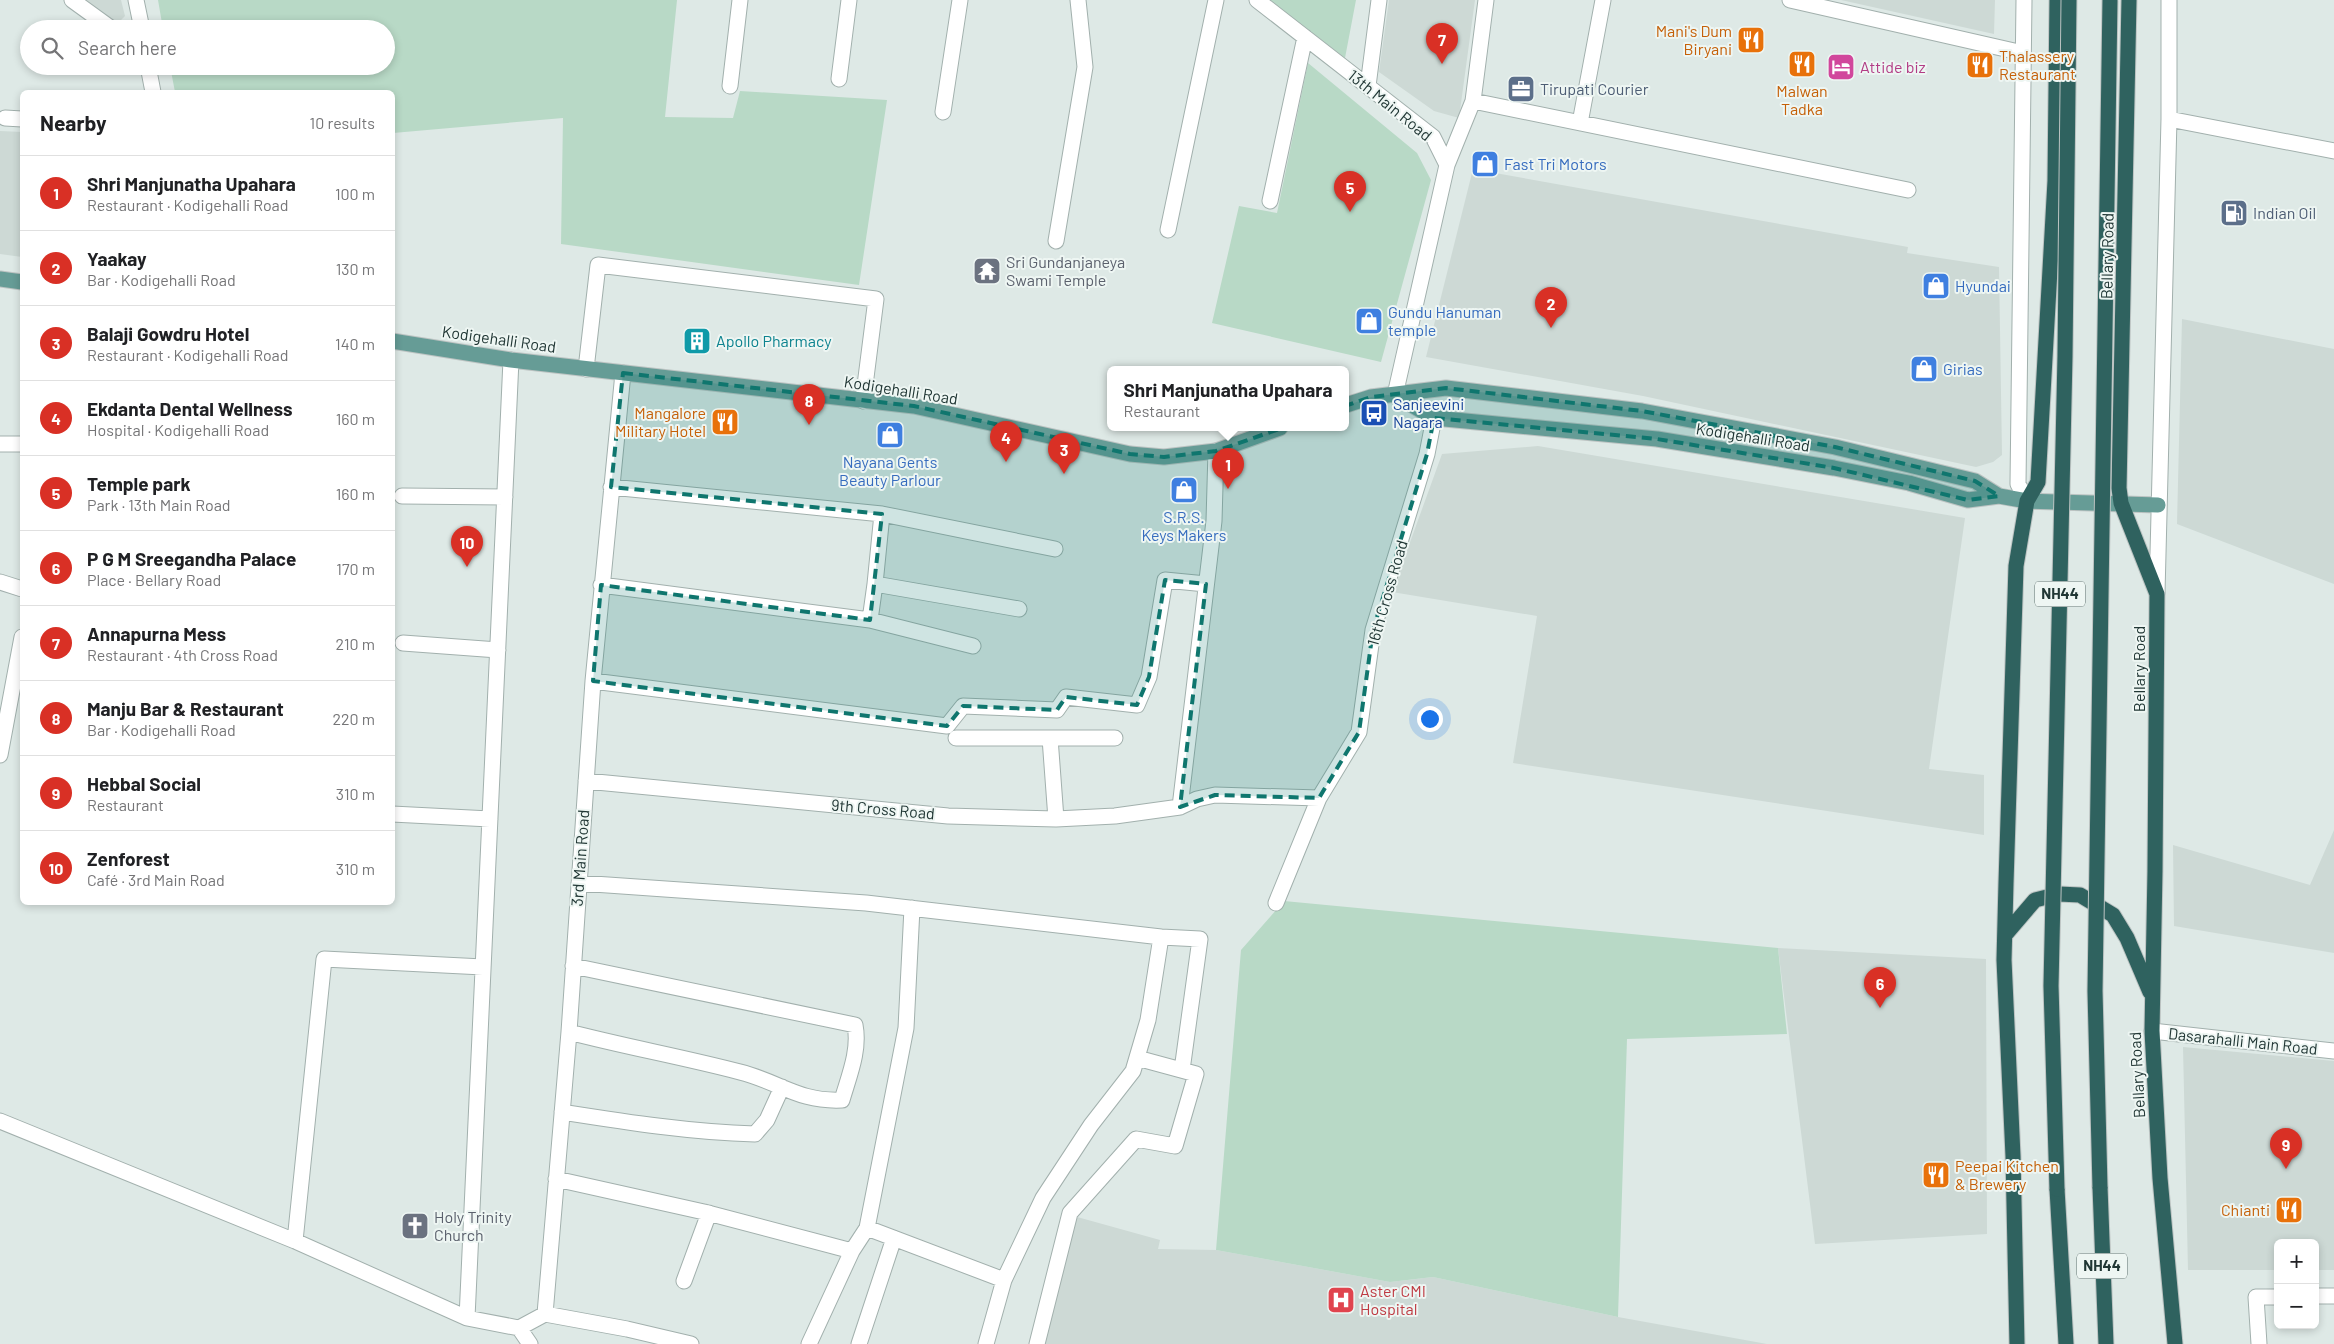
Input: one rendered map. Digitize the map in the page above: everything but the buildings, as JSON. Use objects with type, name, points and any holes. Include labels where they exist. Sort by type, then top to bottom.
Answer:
[{"type":"highway","points":[[2017,1344],[2005,935],[2015,590],[2016,566],[2027,501],[2038,482],[2055,180],[2057,0]]},
{"type":"highway","name":"NH44","points":[[2066,1344],[2057,1188],[2051,986],[2065,356],[2069,0]]},
{"type":"highway","name":"Bellary Road","points":[[2106,1344],[2095,991],[2110,0]]},
{"type":"highway","name":"Bellary Road","points":[[2129,0],[2119,471],[2121,503],[2157,594],[2152,1031],[2160,1178],[2175,1344]]},
{"type":"highway","points":[[2005,935],[2035,900],[2059,894],[2080,895],[2113,915],[2127,938],[2153,998]]},
{"type":"main road","points":[[0,279],[20,282]]},
{"type":"main road","name":"Kodigehalli Road","points":[[395,341],[511,360],[914,406],[1130,454],[1164,457],[1216,450],[1271,431]]},
{"type":"main road","points":[[1349,404],[1371,398],[1446,388],[1642,411],[1844,449],[1975,481],[1999,496]]},
{"type":"main road","name":"Kodigehalli Road","points":[[1395,395],[1434,418],[1657,439],[1834,468],[1909,483],[1968,500],[1999,496],[2027,501],[2158,505]]},
{"type":"street","points":[[72,0],[100,20]]},
{"type":"street","points":[[136,0],[140,20]]},
{"type":"street","points":[[730,86],[740,0]]},
{"type":"street","points":[[839,79],[849,0]]},
{"type":"street","points":[[943,112],[960,0]]},
{"type":"street","points":[[1056,241],[1085,67],[1078,0]]},
{"type":"street","points":[[1168,230],[1216,0]]},
{"type":"street","name":"13th Main Road","points":[[1257,0],[1433,137],[1447,165]]},
{"type":"street","points":[[1368,86],[1379,0]]},
{"type":"street","points":[[1395,395],[1447,165],[1473,101],[1486,0]]},
{"type":"street","points":[[1580,123],[1604,0]]},
{"type":"street","points":[[1790,0],[2023,53]]},
{"type":"street","points":[[2024,0],[2018,484],[2027,501]]},
{"type":"street","points":[[2157,594],[2169,119],[2169,0]]},
{"type":"street","points":[[1270,201],[1305,37]]},
{"type":"street","points":[[150,75],[153,90]]},
{"type":"street","points":[[1473,101],[1908,190]]},
{"type":"street","points":[[5,118],[20,119]]},
{"type":"street","points":[[2169,119],[2334,151]]},
{"type":"street","points":[[586,369],[598,265],[876,299],[863,401]]},
{"type":"street","points":[[467,1318],[511,360]]},
{"type":"street","name":"3rd Main Road","points":[[545,1314],[569,1032],[593,681],[623,373]]},
{"type":"street","name":"16th Cross Road","points":[[1276,903],[1319,798],[1359,732],[1373,630],[1427,454],[1434,418]]},
{"type":"street","points":[[0,444],[20,444]]},
{"type":"street","points":[[1180,808],[1214,521],[1216,450]]},
{"type":"street","points":[[611,487],[882,514],[1055,549]]},
{"type":"street","points":[[402,496],[505,497]]},
{"type":"street","points":[[870,620],[882,514]]},
{"type":"street","points":[[593,681],[947,726],[963,706],[1057,710],[1066,698],[1137,705],[1149,676],[1165,580],[1206,584]]},
{"type":"street","points":[[0,582],[20,588]]},
{"type":"street","points":[[875,584],[1019,610]]},
{"type":"street","points":[[601,585],[870,620],[973,646]]},
{"type":"street","points":[[403,643],[498,650]]},
{"type":"street","points":[[0,755],[4,712],[20,645]]},
{"type":"street","points":[[956,738],[1116,738]]},
{"type":"street","points":[[1050,738],[1056,819]]},
{"type":"street","name":"9th Cross Road","points":[[586,781],[948,816],[1056,819],[1115,816],[1180,808]]},
{"type":"street","points":[[1180,808],[1197,799],[1215,794],[1319,798]]},
{"type":"street","points":[[395,814],[490,819]]},
{"type":"street","points":[[579,883],[912,908],[1161,937],[1200,939],[1182,1070]]},
{"type":"street","points":[[809,1344],[852,1251],[867,1228],[906,1028],[912,908]]},
{"type":"street","points":[[986,1344],[1004,1280],[1043,1198],[1092,1125],[1133,1071],[1148,1020],[1161,937]]},
{"type":"street","points":[[295,1241],[324,959],[483,967]]},
{"type":"street","points":[[569,1032],[742,1072],[782,1086],[801,1096],[821,1101],[842,1100],[854,1057],[857,1038],[854,1025],[573,966]]},
{"type":"street","name":"Dasarahalli Main Road","points":[[2152,1031],[2334,1050]]},
{"type":"street","points":[[1036,1344],[1070,1213],[1136,1139],[1175,1146],[1196,1074],[1137,1058]]},
{"type":"street","points":[[562,1112],[650,1126],[706,1132],[754,1134],[767,1120],[782,1086]]},
{"type":"street","points":[[0,1121],[295,1241],[467,1318],[519,1328],[545,1314],[627,1329],[691,1344]]},
{"type":"street","points":[[556,1180],[709,1213],[852,1251]]},
{"type":"street","points":[[684,1281],[709,1213]]},
{"type":"street","points":[[867,1228],[1004,1280]]},
{"type":"street","points":[[859,1344],[894,1238]]},
{"type":"street","points":[[2319,1296],[2334,1296]]},
{"type":"street","points":[[2259,1344],[2256,1297],[2274,1297]]},
{"type":"street","points":[[519,1328],[530,1344]]},
{"type":"highlighted area","points":[[623,373],[914,406],[1130,454],[1164,457],[1216,451],[1371,397],[1446,388],[1642,411],[1835,447],[1975,481],[1999,496],[1968,500],[1834,468],[1657,439],[1434,418],[1427,454],[1373,630],[1359,732],[1319,798],[1215,795],[1180,807],[1206,584],[1165,580],[1149,677],[1137,705],[1066,697],[1057,710],[963,706],[947,726],[593,681],[601,585],[870,620],[882,514],[611,487]]},
{"type":"shaded area","points":[[82,0],[121,0],[125,16],[121,20],[107,20]]},
{"type":"shaded area","points":[[1389,0],[1475,0],[1459,118],[1434,111],[1379,72]]},
{"type":"shaded area","points":[[1841,0],[1995,0],[1994,34]]},
{"type":"shaded area","points":[[0,131],[20,132],[20,257],[0,254]]},
{"type":"shaded area","points":[[1473,169],[1908,247],[1907,253],[1999,267],[2002,455],[1993,462],[1976,467],[1643,396],[1426,357]]},
{"type":"shaded area","points":[[2182,319],[2334,349],[2334,584],[2177,524]]},
{"type":"shaded area","points":[[1538,446],[1965,518],[1929,769],[1984,775],[1984,835],[1513,763],[1537,616],[1392,592],[1442,454]]},
{"type":"shaded area","points":[[2334,830],[2334,953],[2174,926],[2173,845],[2310,885]]},
{"type":"shaded area","points":[[1778,948],[1986,959],[1987,1234],[1815,1244]]},
{"type":"shaded area","points":[[2183,1047],[2334,1061],[2334,1270],[2319,1270],[2319,1239],[2274,1239],[2274,1270],[2188,1270]]},
{"type":"shaded area","name":"Aster CMI Hospital","points":[[1070,1215],[1160,1240],[1158,1249],[1216,1250],[1390,1282],[1433,1277],[1618,1317],[1767,1344],[1039,1344]]},
{"type":"green space","points":[[158,0],[677,0],[665,117],[733,118],[740,91],[887,100],[859,285],[561,244],[563,118],[395,133],[395,90],[175,90],[172,75],[395,75],[395,20],[161,20]]},
{"type":"green space","points":[[1268,0],[1356,0],[1345,58]]},
{"type":"green space","points":[[1308,63],[1417,153],[1431,180],[1381,362],[1212,323],[1239,206],[1277,213]]},
{"type":"green space","points":[[1284,901],[1778,948],[1787,1034],[1627,1039],[1618,1317],[1433,1277],[1390,1282],[1216,1250],[1241,950]]},
{"type":"place","name":"Mani's Dum Biryani","points":[[1751,40]]},
{"type":"place","name":"Annapurna Mess","points":[[1442,64]]},
{"type":"place","name":"Malwan Tadka","points":[[1802,64]]},
{"type":"place","name":"Thalassery Restaurant","points":[[1980,65]]},
{"type":"place","name":"Attide biz","points":[[1841,67]]},
{"type":"place","name":"Tirupati Courier","points":[[1521,89]]},
{"type":"place","name":"Fast Tri Motors","points":[[1485,164]]},
{"type":"place","name":"Temple park","points":[[1350,212]]},
{"type":"place","name":"Indian Oil","points":[[2234,213]]},
{"type":"place","name":"Sri Gundanjaneya Swami Temple","points":[[987,271]]},
{"type":"place","name":"Hyundai","points":[[1936,286]]},
{"type":"place","name":"Gundu Hanuman temple","points":[[1369,321]]},
{"type":"place","name":"Yaakay","points":[[1551,328]]},
{"type":"place","name":"Apollo Pharmacy","points":[[697,341]]},
{"type":"place","name":"Girias","points":[[1924,369]]},
{"type":"place","name":"Sanjeevini Nagara","points":[[1374,413]]},
{"type":"place","name":"Mangalore Military Hotel","points":[[725,422]]},
{"type":"place","name":"Manju Bar & Restaurant","points":[[809,425]]},
{"type":"place","name":"Nayana Gents Beauty Parlour","points":[[890,435]]},
{"type":"place","name":"Ekdanta Dental Wellness","points":[[1006,462]]},
{"type":"place","name":"Balaji Gowdru Hotel","points":[[1064,474]]},
{"type":"place","name":"Shri Manjunatha Upahara","points":[[1228,489]]},
{"type":"place","name":"S.R.S. Keys Makers","points":[[1184,490]]},
{"type":"place","name":"Zenforest","points":[[467,567]]},
{"type":"place","name":"P G M Sreegandha Palace","points":[[1880,1008]]},
{"type":"place","name":"Hebbal Social","points":[[2286,1169]]},
{"type":"place","name":"Peepai Kitchen & Brewery","points":[[1936,1175]]},
{"type":"place","name":"Chianti","points":[[2289,1210]]},
{"type":"place","name":"Holy Trinity Church","points":[[415,1226]]},
{"type":"place","name":"Aster CMI Hospital","points":[[1341,1300]]}]
